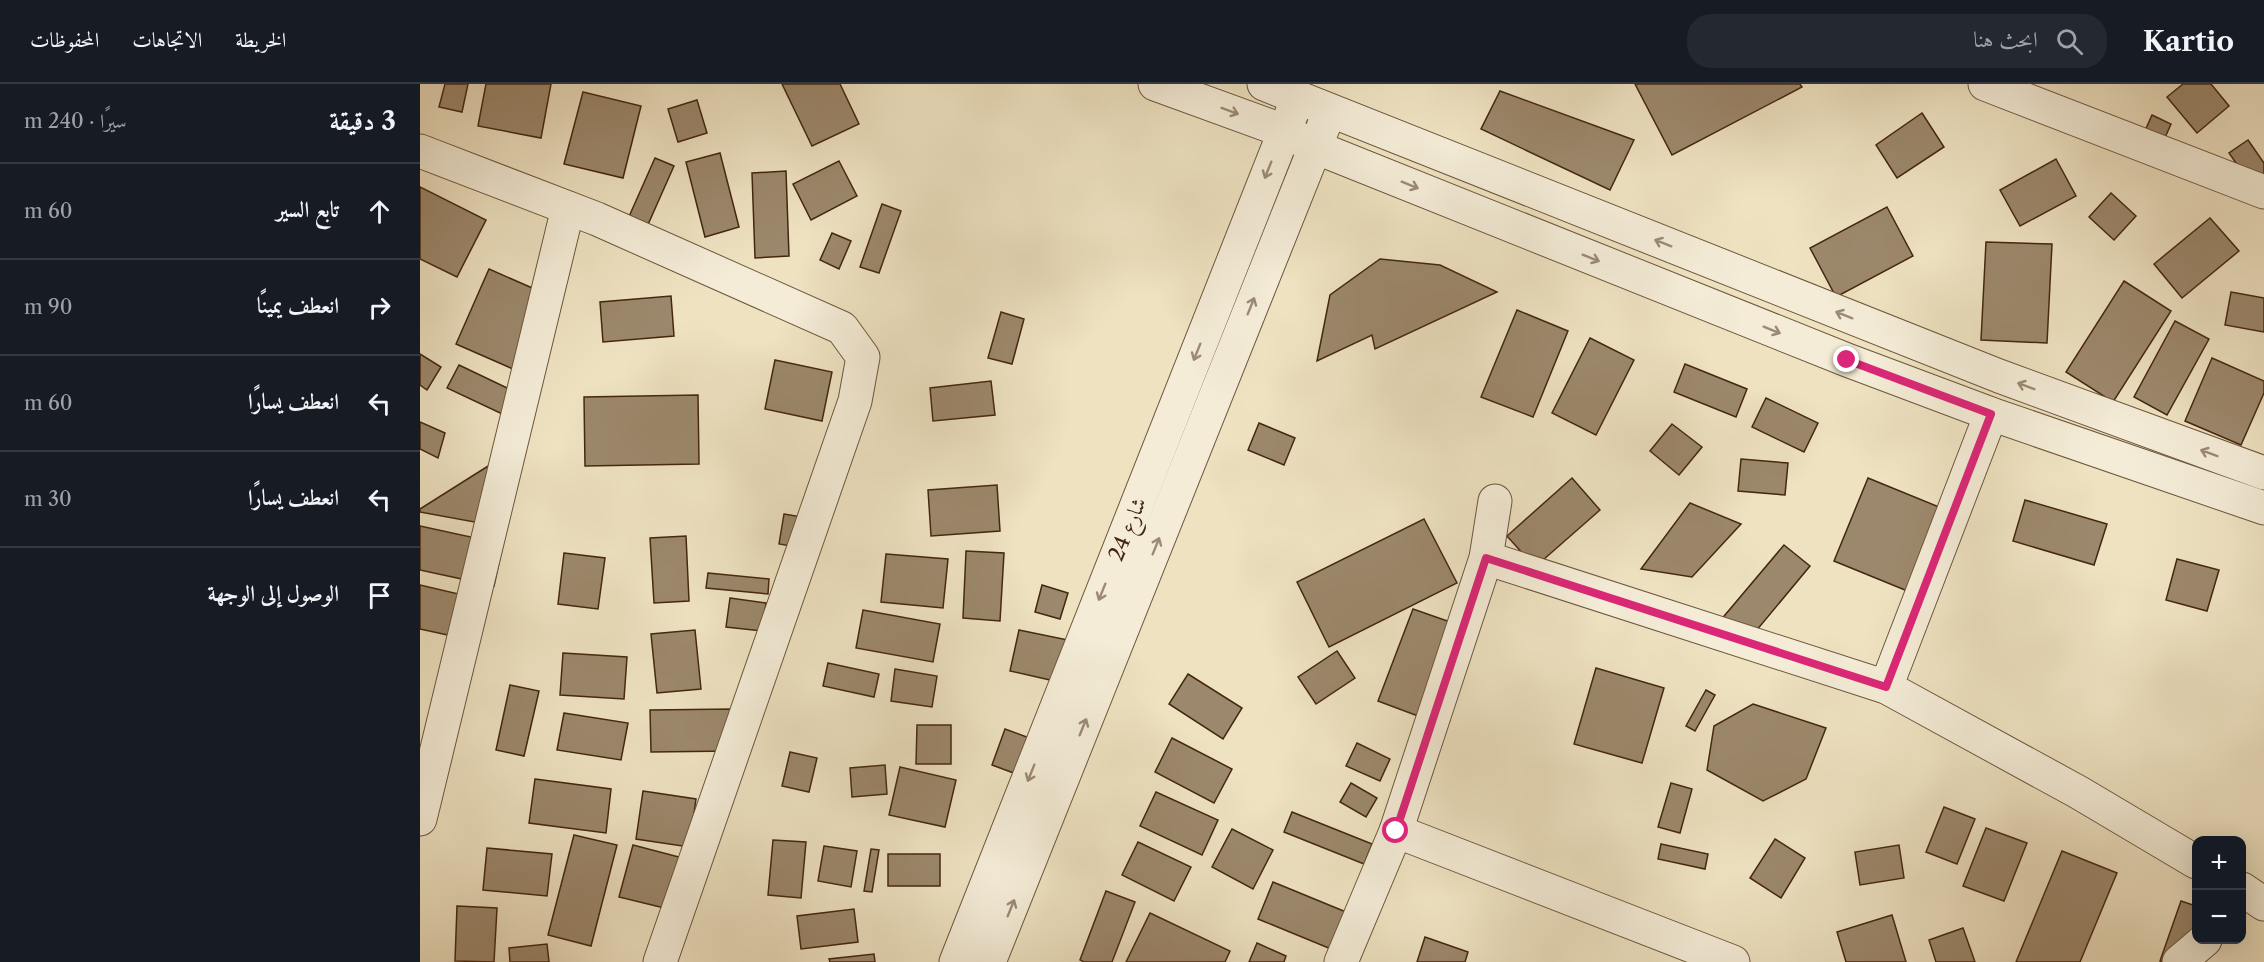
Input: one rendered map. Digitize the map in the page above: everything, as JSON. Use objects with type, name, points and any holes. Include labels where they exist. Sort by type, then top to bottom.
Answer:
[{"type":"street","points":[[1155,84],[1284,131],[1315,147],[1847,360],[1991,414],[2264,508]]},
{"type":"street","points":[[1264,84],[1314,94],[1999,376],[2264,473]]},
{"type":"street","points":[[1985,84],[2264,192]]},
{"type":"street","name":"شارع 24","points":[[956,962],[1284,131],[1314,94]]},
{"type":"street","name":"شارع 24","points":[[989,962],[1315,147],[1314,94]]},
{"type":"street","points":[[420,151],[568,208],[842,328],[863,357],[855,401],[660,962]]},
{"type":"street","points":[[420,819],[568,208]]},
{"type":"street","points":[[1886,687],[1991,414]]},
{"type":"street","points":[[1341,962],[1396,831],[1486,558],[1495,501]]},
{"type":"street","points":[[1486,558],[1886,687],[2078,792],[2192,860]]},
{"type":"street","points":[[1396,831],[1732,962]]},
{"type":"street","points":[[2179,962],[2199,944]]},
{"type":"building","points":[[445,84],[468,84],[462,112],[439,107]]},
{"type":"building","points":[[486,84],[551,84],[541,138],[478,126]]},
{"type":"building","points":[[782,84],[840,84],[859,124],[812,146]]},
{"type":"building","points":[[1635,84],[1800,84],[1802,87],[1672,155]]},
{"type":"building","points":[[2183,84],[2211,84],[2229,106],[2197,133],[2167,97]]},
{"type":"building","points":[[1500,91],[1634,140],[1610,190],[1481,129]]},
{"type":"building","points":[[583,92],[641,106],[623,178],[564,164]]},
{"type":"building","points":[[697,100],[707,133],[678,142],[668,109]]},
{"type":"building","points":[[1922,113],[1944,147],[1897,178],[1876,145]]},
{"type":"building","points":[[2152,115],[2171,124],[2163,142],[2144,133]]},
{"type":"building","points":[[2248,140],[2264,163],[2264,183],[2254,189],[2229,153]]},
{"type":"building","points":[[720,153],[739,227],[705,237],[686,162]]},
{"type":"building","points":[[655,158],[674,166],[646,229],[627,221]]},
{"type":"building","points":[[2056,159],[2076,196],[2020,226],[2000,190]]},
{"type":"building","points":[[839,161],[857,196],[811,220],[793,184]]},
{"type":"building","points":[[786,171],[789,256],[755,258],[752,173]]},
{"type":"building","points":[[420,187],[486,220],[457,277],[420,259]]},
{"type":"building","points":[[2111,193],[2136,216],[2114,240],[2089,217]]},
{"type":"building","points":[[882,204],[901,211],[879,273],[860,267]]},
{"type":"building","points":[[1887,207],[1913,256],[1836,297],[1810,248]]},
{"type":"building","points":[[2210,218],[2239,251],[2182,298],[2154,264]]},
{"type":"building","points":[[832,233],[851,241],[839,269],[820,260]]},
{"type":"building","points":[[1986,242],[2052,244],[2047,343],[1981,340]]},
{"type":"building","points":[[1380,259],[1440,265],[1497,292],[1375,349],[1372,335],[1317,361],[1330,295]]},
{"type":"building","points":[[489,269],[546,294],[513,369],[456,344]]},
{"type":"building","points":[[2124,281],[2171,311],[2113,402],[2066,372]]},
{"type":"building","points":[[2231,292],[2264,298],[2264,332],[2225,325]]},
{"type":"building","points":[[671,296],[674,336],[603,342],[600,302]]},
{"type":"building","points":[[1517,310],[1568,331],[1533,417],[1481,397]]},
{"type":"building","points":[[1001,312],[1024,319],[1012,364],[988,358]]},
{"type":"building","points":[[2175,321],[2209,339],[2167,415],[2134,397]]},
{"type":"building","points":[[1590,338],[1634,360],[1596,435],[1552,413]]},
{"type":"building","points":[[420,354],[441,367],[427,390],[420,385]]},
{"type":"building","points":[[2212,358],[2264,381],[2264,393],[2241,445],[2185,421]]},
{"type":"building","points":[[775,360],[832,372],[822,421],[765,409]]},
{"type":"building","points":[[1685,364],[1747,389],[1736,417],[1674,392]]},
{"type":"building","points":[[459,365],[526,397],[515,420],[447,388]]},
{"type":"building","points":[[991,381],[995,415],[933,421],[930,388]]},
{"type":"building","points":[[698,395],[699,464],[585,466],[584,397]]},
{"type":"building","points":[[1766,398],[1818,423],[1804,452],[1752,427]]},
{"type":"building","points":[[420,422],[445,433],[438,458],[420,449]]},
{"type":"building","points":[[1259,423],[1295,438],[1284,465],[1248,450]]},
{"type":"building","points":[[1672,424],[1702,447],[1679,475],[1650,451]]},
{"type":"building","points":[[512,451],[496,526],[420,512],[420,509]]},
{"type":"building","points":[[1741,459],[1788,463],[1785,495],[1738,491]]},
{"type":"building","points":[[1572,478],[1600,510],[1535,567],[1507,536]]},
{"type":"building","points":[[1868,478],[1961,516],[1927,599],[1834,561]]},
{"type":"building","points":[[997,485],[1000,531],[931,536],[928,490]]},
{"type":"building","points":[[2025,500],[2107,524],[2094,565],[2013,541]]},
{"type":"building","points":[[1690,503],[1741,524],[1692,577],[1641,569]]},
{"type":"building","points":[[784,514],[808,518],[802,548],[779,544]]},
{"type":"building","points":[[1424,519],[1457,583],[1329,647],[1297,582]]},
{"type":"building","points":[[420,526],[503,544],[494,586],[420,570]]},
{"type":"building","points":[[686,536],[689,601],[654,603],[650,538]]},
{"type":"building","points":[[1784,545],[1810,566],[1746,643],[1720,621]]},
{"type":"building","points":[[966,551],[1004,553],[1000,621],[963,618]]},
{"type":"building","points":[[564,553],[605,558],[598,609],[558,604]]},
{"type":"building","points":[[886,554],[948,559],[943,608],[881,602]]},
{"type":"building","points":[[2177,559],[2219,570],[2207,611],[2166,600]]},
{"type":"building","points":[[708,573],[769,579],[768,594],[706,588]]},
{"type":"building","points":[[420,585],[467,596],[457,637],[420,629]]},
{"type":"building","points":[[1042,585],[1068,593],[1060,619],[1035,612]]},
{"type":"building","points":[[730,598],[766,603],[762,631],[726,627]]},
{"type":"building","points":[[1413,609],[1453,623],[1418,716],[1378,701]]},
{"type":"building","points":[[863,610],[940,624],[933,662],[856,648]]},
{"type":"building","points":[[695,630],[701,689],[657,693],[651,634]]},
{"type":"building","points":[[1019,630],[1068,640],[1059,682],[1010,671]]},
{"type":"building","points":[[1337,651],[1355,678],[1316,704],[1298,677]]},
{"type":"building","points":[[563,653],[627,657],[624,699],[560,695]]},
{"type":"building","points":[[828,663],[879,674],[874,697],[823,686]]},
{"type":"building","points":[[1596,668],[1664,688],[1642,763],[1574,744]]},
{"type":"building","points":[[895,669],[937,676],[932,707],[891,701]]},
{"type":"building","points":[[1188,674],[1242,708],[1223,739],[1169,704]]},
{"type":"building","points":[[510,685],[539,691],[524,756],[496,750]]},
{"type":"building","points":[[1706,690],[1715,695],[1695,731],[1686,726]]},
{"type":"building","points":[[1753,704],[1826,728],[1806,779],[1763,801],[1707,770],[1714,726]]},
{"type":"building","points":[[733,709],[733,751],[651,752],[650,710]]},
{"type":"building","points":[[564,713],[628,723],[621,760],[557,750]]},
{"type":"building","points":[[917,725],[951,725],[951,764],[916,764]]},
{"type":"building","points":[[1005,729],[1032,739],[1019,775],[992,765]]},
{"type":"building","points":[[1172,738],[1232,769],[1214,803],[1155,772]]},
{"type":"building","points":[[1357,743],[1390,759],[1380,781],[1346,766]]},
{"type":"building","points":[[790,752],[817,758],[809,792],[782,786]]},
{"type":"building","points":[[885,765],[887,794],[852,797],[850,768]]},
{"type":"building","points":[[900,767],[956,780],[945,827],[889,815]]},
{"type":"building","points":[[535,779],[611,789],[606,833],[529,823]]},
{"type":"building","points":[[1351,783],[1377,798],[1366,817],[1340,802]]},
{"type":"building","points":[[1671,783],[1692,789],[1680,833],[1658,827]]},
{"type":"building","points":[[643,791],[696,799],[689,847],[636,839]]},
{"type":"building","points":[[1156,792],[1218,820],[1202,855],[1140,826]]},
{"type":"building","points":[[1944,807],[1975,819],[1957,864],[1926,852]]},
{"type":"building","points":[[1292,812],[1372,844],[1364,864],[1284,832]]},
{"type":"building","points":[[1986,828],[2027,843],[2004,901],[1963,886]]},
{"type":"building","points":[[1232,829],[1273,850],[1253,889],[1212,867]]},
{"type":"building","points":[[574,835],[617,845],[591,946],[548,935]]},
{"type":"building","points":[[1775,839],[1805,858],[1781,898],[1750,878]]},
{"type":"building","points":[[773,840],[806,842],[801,898],[768,895]]},
{"type":"building","points":[[1138,842],[1191,867],[1174,901],[1122,875]]},
{"type":"building","points":[[1661,844],[1708,854],[1705,869],[1658,859]]},
{"type":"building","points":[[633,845],[698,862],[685,913],[619,897]]},
{"type":"building","points":[[1899,845],[1904,878],[1860,885],[1855,852]]},
{"type":"building","points":[[824,846],[857,851],[851,887],[818,881]]},
{"type":"building","points":[[487,848],[552,854],[547,896],[483,890]]},
{"type":"building","points":[[871,849],[879,850],[872,892],[864,891]]},
{"type":"building","points":[[2062,851],[2117,873],[2080,962],[2016,962]]},
{"type":"building","points":[[888,854],[940,854],[940,886],[888,886]]},
{"type":"building","points":[[1273,882],[1346,912],[1331,949],[1258,919]]},
{"type":"building","points":[[1106,891],[1135,902],[1112,962],[1084,962],[1080,960]]},
{"type":"building","points":[[2181,901],[2192,905],[2192,932],[2182,962],[2160,961]]},
{"type":"building","points":[[457,906],[497,908],[494,962],[455,961]]},
{"type":"building","points":[[854,909],[858,942],[801,949],[797,916]]},
{"type":"building","points":[[1150,913],[1230,951],[1225,962],[1126,962]]},
{"type":"building","points":[[1892,915],[1906,962],[1846,962],[1837,932]]},
{"type":"building","points":[[1963,928],[1975,962],[1936,962],[1929,940]]},
{"type":"building","points":[[1425,937],[1468,952],[1465,962],[1417,962]]},
{"type":"building","points":[[1257,943],[1286,956],[1284,962],[1249,962]]},
{"type":"building","points":[[547,944],[549,962],[510,962],[509,948]]},
{"type":"building","points":[[874,954],[875,962],[830,962],[829,959]]},
{"type":"route","points":[[1396,831],[1486,558],[1886,687],[1991,414],[1847,360]]}]
